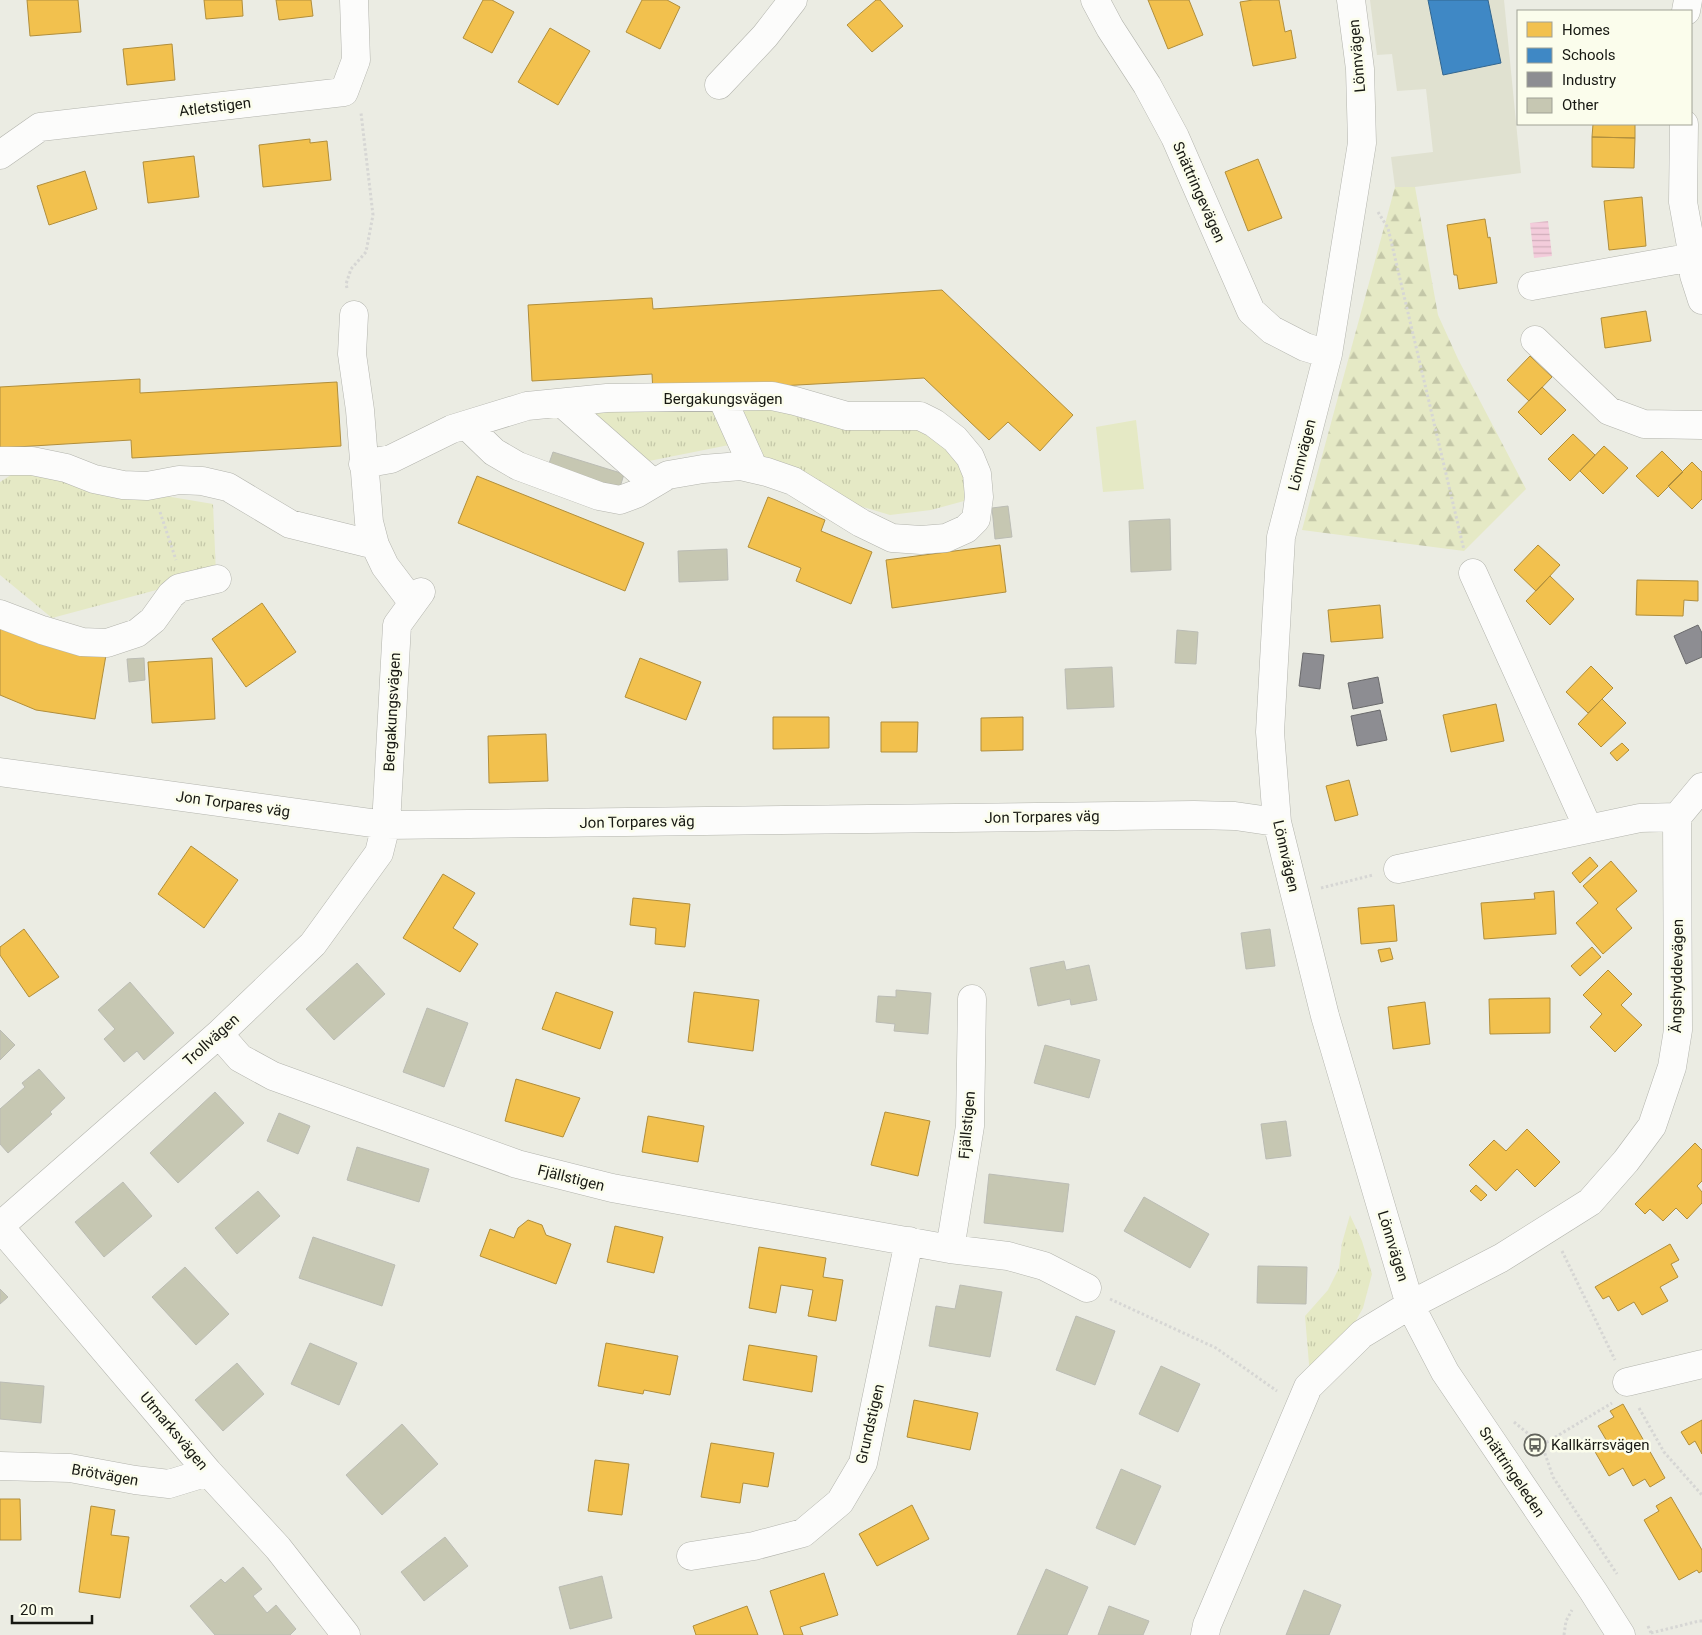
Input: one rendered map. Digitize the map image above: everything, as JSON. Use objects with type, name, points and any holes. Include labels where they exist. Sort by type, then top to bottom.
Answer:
[{"type":"street","points":[[344,92],[356,60],[354,0]]},
{"type":"street","points":[[718,85],[765,36],[793,0]]},
{"type":"street","name":"Snättringevägen","points":[[1095,0],[1110,28],[1147,85],[1175,137],[1251,310],[1272,330],[1305,347],[1328,354]]},
{"type":"street","name":"Lönnvägen","points":[[1351,0],[1360,69],[1362,143],[1328,354],[1281,537],[1270,732],[1277,822],[1324,1016],[1410,1305]]},
{"type":"street","name":"Atletstigen","points":[[0,154],[40,127],[344,92]]},
{"type":"street","points":[[1684,125],[1683,202],[1693,257],[1694,275],[1702,300]]},
{"type":"street","points":[[1532,286],[1693,257]]},
{"type":"street","name":"Bergakungsvägen","points":[[354,315],[352,354],[360,410],[369,522],[375,545],[385,566],[417,598],[397,625],[386,826]]},
{"type":"street","points":[[1535,340],[1610,410],[1644,424],[1702,425]]},
{"type":"street","name":"Bergakungsvägen","points":[[363,464],[391,459],[452,429],[527,406],[607,398],[772,396],[847,416],[920,416],[934,423],[955,439],[970,457],[978,482],[979,497],[976,519],[966,529],[946,538],[921,540],[892,538],[860,523],[793,481],[740,466],[703,469],[668,475],[636,494],[620,500],[600,496],[518,466],[494,452],[466,425]]},
{"type":"street","points":[[722,398],[754,469]]},
{"type":"street","points":[[562,403],[654,483]]},
{"type":"street","points":[[0,461],[32,461],[66,468],[94,479],[123,485],[147,486],[180,480],[202,481],[228,487],[290,524],[375,545]]},
{"type":"street","points":[[1473,573],[1588,828]]},
{"type":"street","points":[[0,614],[42,630],[82,642],[107,643],[137,633],[153,620],[171,595],[179,588],[217,580]]},
{"type":"street","name":"Jon Torpares väg","points":[[0,772],[386,826],[1194,815],[1235,816],[1277,822]]},
{"type":"street","points":[[1398,869],[1640,818],[1677,817],[1702,787]]},
{"type":"street","name":"Ängshyddevägen","points":[[1410,1305],[1501,1258],[1590,1202],[1626,1161],[1652,1126],[1672,1066],[1678,1030],[1677,817]]},
{"type":"street","name":"Trollvägen","points":[[0,1226],[219,1034],[313,944],[379,853],[386,826]]},
{"type":"street","name":"Fjällstigen","points":[[950,1249],[970,1126],[972,999]]},
{"type":"street","name":"Fjällstigen","points":[[219,1034],[240,1058],[273,1076],[517,1164],[612,1188],[950,1249],[1008,1256],[1044,1266],[1087,1288]]},
{"type":"street","name":"Utmarksvägen","points":[[0,1226],[208,1472],[278,1548],[346,1635]]},
{"type":"street","name":"Grundstigen","points":[[691,1556],[754,1546],[803,1533],[840,1502],[863,1463],[909,1241]]},
{"type":"street","points":[[1206,1635],[1208,1625],[1308,1388],[1362,1334],[1410,1305]]},
{"type":"street","name":"Snättringeleden","points":[[1410,1305],[1445,1372],[1621,1635]]},
{"type":"street","points":[[1629,1387],[1702,1364]]},
{"type":"street","name":"Brötvägen","points":[[0,1466],[70,1468],[169,1484],[208,1472]]},
{"type":"path","points":[[344,92],[360,104],[374,215],[366,252],[351,269],[346,284],[354,315]]},
{"type":"path","points":[[1373,217],[1375,207],[1388,228],[1464,551],[1473,573]]},
{"type":"path","points":[[158,506],[175,555]]},
{"type":"path","points":[[1320,888],[1398,869]]},
{"type":"path","points":[[1550,1228],[1629,1387],[1664,1452],[1702,1495]]},
{"type":"path","points":[[1087,1288],[1216,1348],[1300,1407]]},
{"type":"path","points":[[1542,1445],[1629,1387]]},
{"type":"path","points":[[1564,1635],[1566,1620],[1575,1605]]},
{"type":"path","points":[[1652,1635],[1652,1633],[1702,1621]]},
{"type":"shaded area","points":[[1370,0],[1504,0],[1521,173],[1415,187],[1395,187],[1391,157],[1433,152],[1426,89],[1397,91],[1392,54],[1377,55]]},
{"type":"shaded area","points":[[1548,221],[1552,256],[1534,258],[1530,223]]},
{"type":"green space","points":[[1395,187],[1415,187],[1438,315],[1458,359],[1526,489],[1464,551],[1302,530]]},
{"type":"green space","points":[[712,403],[734,444],[644,462],[585,411]]},
{"type":"green space","points":[[733,404],[933,430],[967,468],[964,501],[931,510],[890,515],[853,504],[825,484],[788,467],[755,459]]},
{"type":"green space","points":[[1136,420],[1144,489],[1103,492],[1096,427]]},
{"type":"green space","points":[[17,471],[213,504],[216,574],[52,618],[0,575],[0,482]]},
{"type":"green space","points":[[1350,1215],[1362,1241],[1372,1274],[1363,1308],[1345,1340],[1310,1376],[1305,1316],[1328,1290],[1339,1268],[1342,1243]]},
{"type":"building: Homes","points":[[27,0],[78,0],[81,32],[30,36]]},
{"type":"building: Homes","points":[[204,0],[242,0],[243,16],[206,19]]},
{"type":"building: Homes","points":[[276,0],[311,0],[313,16],[279,20]]},
{"type":"building: Homes","points":[[483,0],[492,0],[514,12],[492,53],[463,38]]},
{"type":"building: Homes","points":[[642,0],[667,0],[680,7],[660,49],[626,32]]},
{"type":"building: Homes","points":[[876,0],[880,0],[903,26],[872,52],[847,25]]},
{"type":"building: Homes","points":[[1148,0],[1189,0],[1203,35],[1168,49]]},
{"type":"building: Homes","points":[[1279,0],[1285,32],[1291,30],[1296,58],[1253,66],[1240,2]]},
{"type":"building: Homes","points":[[550,28],[590,51],[558,105],[518,82]]},
{"type":"building: Homes","points":[[172,44],[175,80],[127,85],[123,49]]},
{"type":"building: Homes","points":[[1593,125],[1635,125],[1635,138],[1592,137]]},
{"type":"building: Homes","points":[[1592,137],[1635,138],[1634,168],[1592,167]]},
{"type":"building: Homes","points":[[310,139],[310,143],[327,141],[331,180],[263,187],[259,145]]},
{"type":"building: Homes","points":[[194,156],[199,197],[148,203],[143,162]]},
{"type":"building: Homes","points":[[1258,159],[1282,218],[1248,231],[1225,172]]},
{"type":"building: Homes","points":[[85,171],[97,209],[49,225],[37,186]]},
{"type":"building: Homes","points":[[1642,197],[1646,246],[1609,250],[1604,201]]},
{"type":"building: Homes","points":[[1485,219],[1488,238],[1490,237],[1497,283],[1459,289],[1457,275],[1454,275],[1447,225]]},
{"type":"building: Homes","points":[[942,290],[1073,415],[1040,451],[1008,422],[989,440],[924,378],[653,393],[652,374],[532,381],[528,305],[652,298],[653,309]]},
{"type":"building: Homes","points":[[1646,311],[1651,341],[1605,348],[1601,318]]},
{"type":"building: Homes","points":[[1530,356],[1552,377],[1529,401],[1507,380]]},
{"type":"building: Homes","points":[[140,379],[140,393],[337,382],[341,446],[132,458],[131,440],[0,448],[0,387]]},
{"type":"building: Homes","points":[[1542,387],[1566,410],[1541,435],[1518,412]]},
{"type":"building: Homes","points":[[1573,434],[1595,455],[1570,481],[1548,459]]},
{"type":"building: Homes","points":[[1604,446],[1628,468],[1603,494],[1580,471]]},
{"type":"building: Homes","points":[[1662,451],[1683,472],[1658,497],[1636,476]]},
{"type":"building: Homes","points":[[1692,462],[1702,472],[1702,499],[1692,509],[1668,486]]},
{"type":"building: Homes","points":[[477,476],[644,543],[625,591],[458,523]]},
{"type":"building: Homes","points":[[768,497],[825,520],[821,531],[872,552],[851,604],[796,581],[801,568],[748,547]]},
{"type":"building: Homes","points":[[1000,545],[1006,592],[892,608],[886,560]]},
{"type":"building: Homes","points":[[1538,545],[1560,565],[1536,591],[1514,570]]},
{"type":"building: Homes","points":[[1550,576],[1574,599],[1550,625],[1526,601]]},
{"type":"building: Homes","points":[[1637,580],[1698,581],[1698,601],[1684,600],[1683,616],[1636,615]]},
{"type":"building: Homes","points":[[262,603],[296,652],[246,687],[212,639]]},
{"type":"building: Homes","points":[[1380,605],[1383,638],[1331,642],[1328,610]]},
{"type":"building: Homes","points":[[0,625],[106,655],[95,719],[36,710],[0,695]]},
{"type":"building: Homes","points":[[212,658],[215,719],[152,723],[148,662]]},
{"type":"building: Homes","points":[[640,658],[701,682],[686,720],[625,697]]},
{"type":"building: Homes","points":[[1591,666],[1613,688],[1588,713],[1566,692]]},
{"type":"building: Homes","points":[[1602,699],[1626,723],[1601,747],[1578,724]]},
{"type":"building: Homes","points":[[1496,704],[1504,741],[1451,752],[1443,715]]},
{"type":"building: Homes","points":[[773,717],[829,717],[829,748],[773,749]]},
{"type":"building: Homes","points":[[1023,717],[1023,750],[981,751],[981,718]]},
{"type":"building: Homes","points":[[881,722],[918,722],[917,752],[881,752]]},
{"type":"building: Homes","points":[[546,734],[548,781],[489,783],[488,736]]},
{"type":"building: Homes","points":[[1622,743],[1629,750],[1617,761],[1610,753]]},
{"type":"building: Homes","points":[[1349,780],[1358,815],[1335,821],[1326,786]]},
{"type":"building: Homes","points":[[191,846],[238,880],[204,928],[158,894]]},
{"type":"building: Homes","points":[[1590,857],[1598,866],[1580,883],[1572,873]]},
{"type":"building: Homes","points":[[1611,861],[1637,891],[1616,909],[1632,928],[1603,954],[1576,923],[1598,903],[1583,886]]},
{"type":"building: Homes","points":[[443,874],[475,893],[453,928],[478,944],[460,972],[403,938]]},
{"type":"building: Homes","points":[[1554,891],[1556,934],[1484,939],[1481,903],[1535,899],[1534,893]]},
{"type":"building: Homes","points":[[633,898],[690,904],[685,947],[655,944],[656,928],[630,925]]},
{"type":"building: Homes","points":[[1394,905],[1397,941],[1361,944],[1358,908]]},
{"type":"building: Homes","points":[[24,929],[59,977],[29,997],[0,955],[0,947]]},
{"type":"building: Homes","points":[[1592,947],[1601,957],[1580,976],[1571,966]]},
{"type":"building: Homes","points":[[1390,948],[1393,959],[1381,962],[1378,950]]},
{"type":"building: Homes","points":[[1608,970],[1632,994],[1621,1005],[1642,1025],[1615,1052],[1590,1027],[1602,1014],[1583,995]]},
{"type":"building: Homes","points":[[556,992],[613,1012],[600,1049],[542,1029]]},
{"type":"building: Homes","points":[[694,992],[759,1000],[753,1051],[688,1042]]},
{"type":"building: Homes","points":[[1550,998],[1550,1033],[1490,1034],[1489,999]]},
{"type":"building: Homes","points":[[1425,1002],[1430,1044],[1393,1049],[1388,1007]]},
{"type":"building: Homes","points":[[516,1079],[580,1098],[563,1137],[505,1121]]},
{"type":"building: Homes","points":[[885,1112],[930,1121],[918,1176],[871,1165]]},
{"type":"building: Homes","points":[[648,1116],[704,1126],[698,1162],[642,1152]]},
{"type":"building: Homes","points":[[1527,1129],[1560,1162],[1535,1187],[1517,1169],[1496,1191],[1469,1165],[1494,1140],[1506,1151]]},
{"type":"building: Homes","points":[[1695,1143],[1702,1150],[1702,1181],[1697,1186],[1702,1192],[1702,1203],[1687,1219],[1676,1208],[1663,1221],[1650,1209],[1645,1214],[1635,1204]]},
{"type":"building: Homes","points":[[1476,1185],[1487,1195],[1481,1201],[1470,1191]]},
{"type":"building: Homes","points":[[528,1220],[542,1225],[546,1235],[571,1244],[556,1284],[480,1256],[490,1229],[514,1238],[518,1228]]},
{"type":"building: Homes","points":[[615,1226],[663,1237],[654,1273],[607,1262]]},
{"type":"building: Homes","points":[[1670,1244],[1679,1260],[1671,1264],[1678,1277],[1660,1287],[1668,1301],[1642,1315],[1634,1302],[1618,1311],[1609,1296],[1603,1299],[1595,1287]]},
{"type":"building: Homes","points":[[759,1247],[826,1258],[823,1277],[843,1280],[836,1321],[808,1316],[813,1290],[781,1285],[776,1313],[749,1308]]},
{"type":"building: Homes","points":[[606,1343],[678,1356],[670,1395],[644,1390],[643,1394],[598,1386]]},
{"type":"building: Homes","points":[[749,1345],[817,1356],[812,1392],[743,1380]]},
{"type":"building: Homes","points":[[914,1400],[978,1413],[970,1450],[907,1437]]},
{"type":"building: Homes","points":[[1623,1404],[1665,1478],[1650,1487],[1645,1479],[1633,1486],[1623,1468],[1609,1476],[1594,1450],[1608,1443],[1598,1426],[1614,1417],[1610,1411]]},
{"type":"building: Homes","points":[[1702,1420],[1702,1454],[1695,1441],[1689,1445],[1681,1432]]},
{"type":"building: Homes","points":[[711,1443],[774,1453],[768,1487],[743,1483],[740,1503],[701,1497]]},
{"type":"building: Homes","points":[[595,1460],[629,1464],[622,1515],[588,1511]]},
{"type":"building: Homes","points":[[1671,1497],[1702,1550],[1702,1571],[1699,1573],[1697,1570],[1679,1580],[1644,1520],[1659,1511],[1656,1506]]},
{"type":"building: Homes","points":[[0,1499],[20,1499],[21,1540],[0,1540]]},
{"type":"building: Homes","points":[[912,1505],[929,1539],[877,1566],[859,1534]]},
{"type":"building: Homes","points":[[91,1506],[115,1510],[111,1535],[129,1537],[120,1598],[79,1592]]},
{"type":"building: Homes","points":[[824,1573],[838,1615],[800,1627],[803,1635],[784,1635],[770,1591]]},
{"type":"building: Homes","points":[[747,1606],[758,1635],[696,1635],[693,1626]]},
{"type":"building: Schools","points":[[1428,0],[1488,0],[1501,63],[1443,75]]},
{"type":"building: Industry","points":[[1698,625],[1702,633],[1702,657],[1686,664],[1674,636]]},
{"type":"building: Industry","points":[[1303,653],[1324,655],[1320,689],[1299,686]]},
{"type":"building: Industry","points":[[1378,677],[1383,703],[1353,709],[1348,683]]},
{"type":"building: Industry","points":[[1380,710],[1387,740],[1357,746],[1351,716]]},
{"type":"building: Other","points":[[553,452],[624,474],[618,494],[546,472]]},
{"type":"building: Other","points":[[1008,506],[1012,537],[995,539],[992,508]]},
{"type":"building: Other","points":[[1170,519],[1171,570],[1131,572],[1129,521]]},
{"type":"building: Other","points":[[727,549],[728,580],[679,582],[678,551]]},
{"type":"building: Other","points":[[1177,630],[1198,632],[1196,664],[1175,663]]},
{"type":"building: Other","points":[[144,658],[145,680],[129,682],[127,659]]},
{"type":"building: Other","points":[[1112,667],[1114,707],[1067,709],[1065,669]]},
{"type":"building: Other","points":[[1270,929],[1275,966],[1246,969],[1241,933]]},
{"type":"building: Other","points":[[1064,961],[1066,970],[1089,965],[1097,1000],[1071,1005],[1070,999],[1038,1006],[1030,968]]},
{"type":"building: Other","points":[[357,963],[385,994],[334,1040],[306,1009]]},
{"type":"building: Other","points":[[130,982],[174,1033],[144,1060],[137,1051],[124,1062],[104,1039],[115,1029],[98,1010]]},
{"type":"building: Other","points":[[896,990],[931,993],[928,1034],[894,1031],[895,1024],[876,1022],[878,996],[896,997]]},
{"type":"building: Other","points":[[427,1008],[468,1023],[444,1087],[403,1072]]},
{"type":"building: Other","points":[[0,1030],[15,1045],[0,1060]]},
{"type":"building: Other","points":[[1045,1045],[1100,1060],[1089,1098],[1034,1083]]},
{"type":"building: Other","points":[[39,1069],[65,1098],[50,1112],[52,1114],[8,1153],[0,1144],[0,1109],[25,1087],[22,1083]]},
{"type":"building: Other","points":[[215,1092],[244,1123],[178,1183],[150,1153]]},
{"type":"building: Other","points":[[279,1113],[310,1126],[298,1154],[267,1141]]},
{"type":"building: Other","points":[[1286,1121],[1291,1156],[1266,1159],[1261,1124]]},
{"type":"building: Other","points":[[357,1147],[429,1169],[419,1202],[347,1180]]},
{"type":"building: Other","points":[[989,1174],[1069,1184],[1063,1232],[984,1223]]},
{"type":"building: Other","points":[[123,1182],[152,1216],[104,1257],[75,1222]]},
{"type":"building: Other","points":[[258,1191],[280,1216],[237,1254],[215,1228]]},
{"type":"building: Other","points":[[1144,1197],[1209,1234],[1190,1268],[1124,1231]]},
{"type":"building: Other","points":[[313,1237],[395,1265],[382,1306],[299,1278]]},
{"type":"building: Other","points":[[1258,1266],[1307,1267],[1306,1304],[1257,1303]]},
{"type":"building: Other","points":[[185,1267],[229,1314],[196,1345],[152,1297]]},
{"type":"building: Other","points":[[960,1285],[1002,1292],[990,1357],[929,1346],[936,1306],[955,1309]]},
{"type":"building: Other","points":[[0,1289],[8,1297],[0,1304]]},
{"type":"building: Other","points":[[1076,1316],[1115,1331],[1095,1385],[1056,1370]]},
{"type":"building: Other","points":[[310,1343],[357,1363],[339,1405],[291,1384]]},
{"type":"building: Other","points":[[237,1363],[264,1394],[223,1431],[195,1400]]},
{"type":"building: Other","points":[[1161,1366],[1200,1384],[1178,1432],[1139,1414]]},
{"type":"building: Other","points":[[0,1382],[44,1386],[41,1423],[0,1419]]},
{"type":"building: Other","points":[[402,1424],[438,1464],[382,1515],[346,1475]]},
{"type":"building: Other","points":[[1121,1469],[1161,1486],[1135,1545],[1096,1528]]},
{"type":"building: Other","points":[[445,1537],[468,1566],[424,1601],[401,1572]]},
{"type":"building: Other","points":[[243,1567],[262,1589],[253,1596],[267,1613],[276,1605],[296,1629],[290,1635],[215,1635],[190,1606],[221,1579],[225,1583]]},
{"type":"building: Other","points":[[1046,1569],[1088,1587],[1067,1635],[1017,1635]]},
{"type":"building: Other","points":[[602,1576],[612,1618],[570,1629],[559,1587]]},
{"type":"building: Other","points":[[1304,1590],[1341,1605],[1329,1635],[1286,1635]]},
{"type":"building: Other","points":[[1109,1606],[1149,1621],[1143,1635],[1098,1635]]},
{"type":"place","name":"Kallkärrsvägen","points":[[1535,1445]]}]
